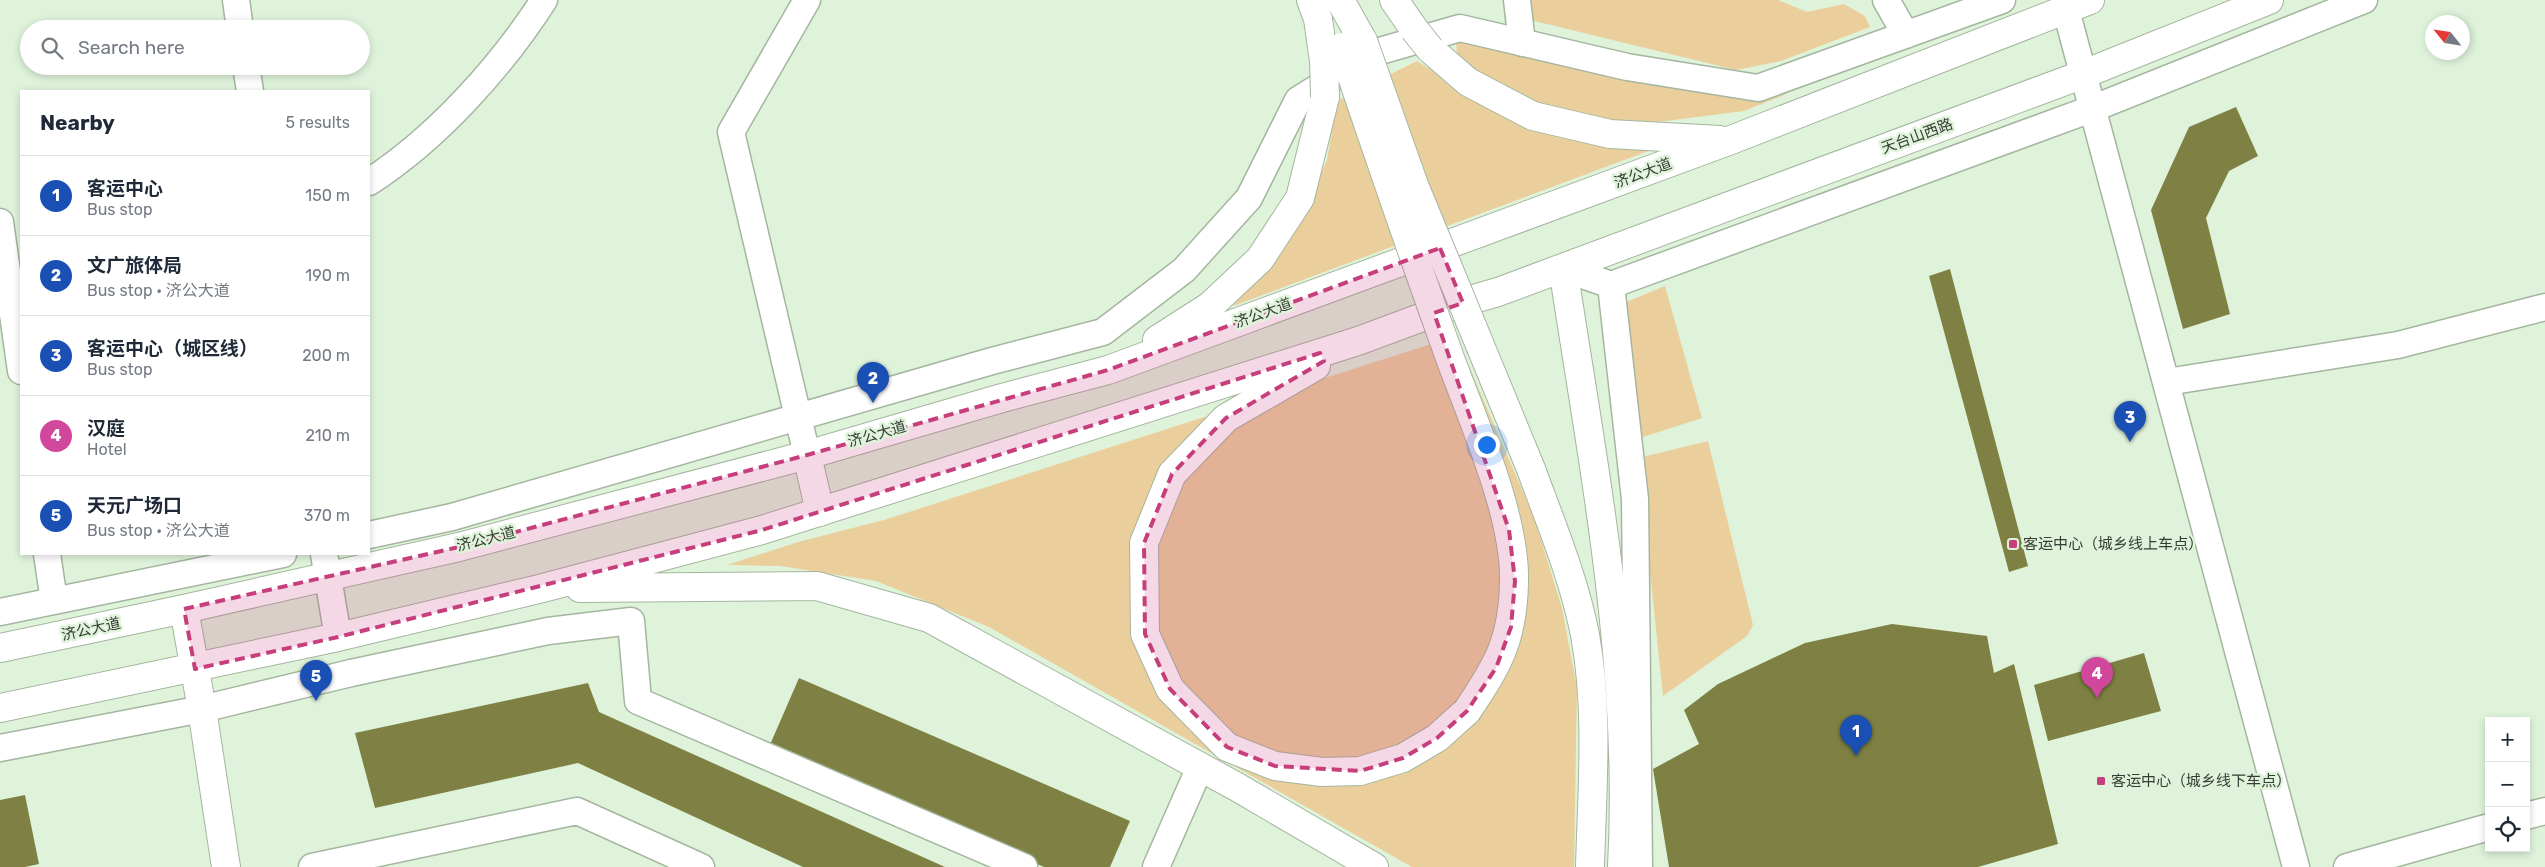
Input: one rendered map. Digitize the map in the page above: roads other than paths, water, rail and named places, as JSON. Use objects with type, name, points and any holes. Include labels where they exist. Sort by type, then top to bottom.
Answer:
[{"type":"main road","points":[[1311,0],[1318,20],[1343,50],[1414,185],[1531,469],[1570,574],[1585,636],[1593,708],[1590,867]]},
{"type":"main road","points":[[1330,0],[1343,50],[1392,197],[1489,464],[1509,530],[1514,581],[1511,627],[1496,668],[1467,711],[1437,738],[1403,758],[1360,771],[1322,772],[1275,766],[1227,747],[1170,689],[1145,634],[1144,543],[1172,474],[1226,418],[1358,341]]},
{"type":"main road","points":[[1340,0],[1343,50]]},
{"type":"main road","points":[[1108,370],[1210,306],[1260,259],[1300,198],[1325,97],[1343,50],[1348,0]]},
{"type":"main road","points":[[1394,0],[1422,39],[1468,82],[1533,116],[1610,134],[1731,140],[2078,5]]},
{"type":"main road","name":"天台山西路","points":[[1563,268],[2084,74],[2269,0]]},
{"type":"main road","name":"济公大道","points":[[0,648],[184,609],[326,565],[459,546],[807,455],[1002,398],[1108,370],[1731,140]]},
{"type":"main road","points":[[0,708],[195,669],[338,637],[539,589],[762,530],[1358,341],[1563,268],[1606,546],[1621,683],[1622,867]]},
{"type":"main road","points":[[807,455],[820,512]]},
{"type":"main road","points":[[539,589],[817,586],[929,618],[1200,766],[1374,867]]},
{"type":"main road","points":[[184,609],[202,709],[226,867]]},
{"type":"street","points":[[236,0],[239,20]]},
{"type":"street","points":[[370,181],[434,132],[519,39],[544,0]]},
{"type":"street","points":[[807,0],[731,132],[807,455]]},
{"type":"street","points":[[1517,0],[1522,43]]},
{"type":"street","points":[[1886,0],[1906,35]]},
{"type":"street","points":[[370,535],[452,517],[992,361],[1103,332],[1184,270],[1249,198],[1298,100],[1373,53],[1460,28],[1627,67],[1758,88],[2002,0]]},
{"type":"street","points":[[1563,268],[1612,285],[2094,108],[2364,0]]},
{"type":"street","points":[[2078,5],[2084,74],[2296,867]]},
{"type":"street","points":[[247,75],[250,90]]},
{"type":"street","points":[[0,222],[20,364]]},
{"type":"street","points":[[1612,285],[1635,499],[1640,867]]},
{"type":"street","points":[[2167,382],[2398,345],[2545,307]]},
{"type":"street","points":[[47,555],[54,600]]},
{"type":"street","points":[[0,612],[278,555]]},
{"type":"street","points":[[326,565],[338,637]]},
{"type":"street","points":[[0,748],[202,709],[351,673],[548,631],[632,621],[638,701],[1024,867]]},
{"type":"street","points":[[1156,867],[1200,766]]},
{"type":"street","points":[[312,867],[577,811],[701,867]]},
{"type":"street","points":[[2530,815],[2545,811]]},
{"type":"street","points":[[2347,867],[2485,828]]},
{"type":"place","name":"文广旅体局","points":[[873,403]]},
{"type":"place","name":"客运中心（城区线）","points":[[2130,442]]},
{"type":"place","name":"客运中心（城乡线上车点）","points":[[2013,544]]},
{"type":"place","name":"汉庭","points":[[2097,698]]},
{"type":"place","name":"天元广场口","points":[[316,701]]},
{"type":"place","name":"客运中心","points":[[1856,756]]},
{"type":"place","name":"客运中心（城乡线下车点）","points":[[2101,781]]}]
